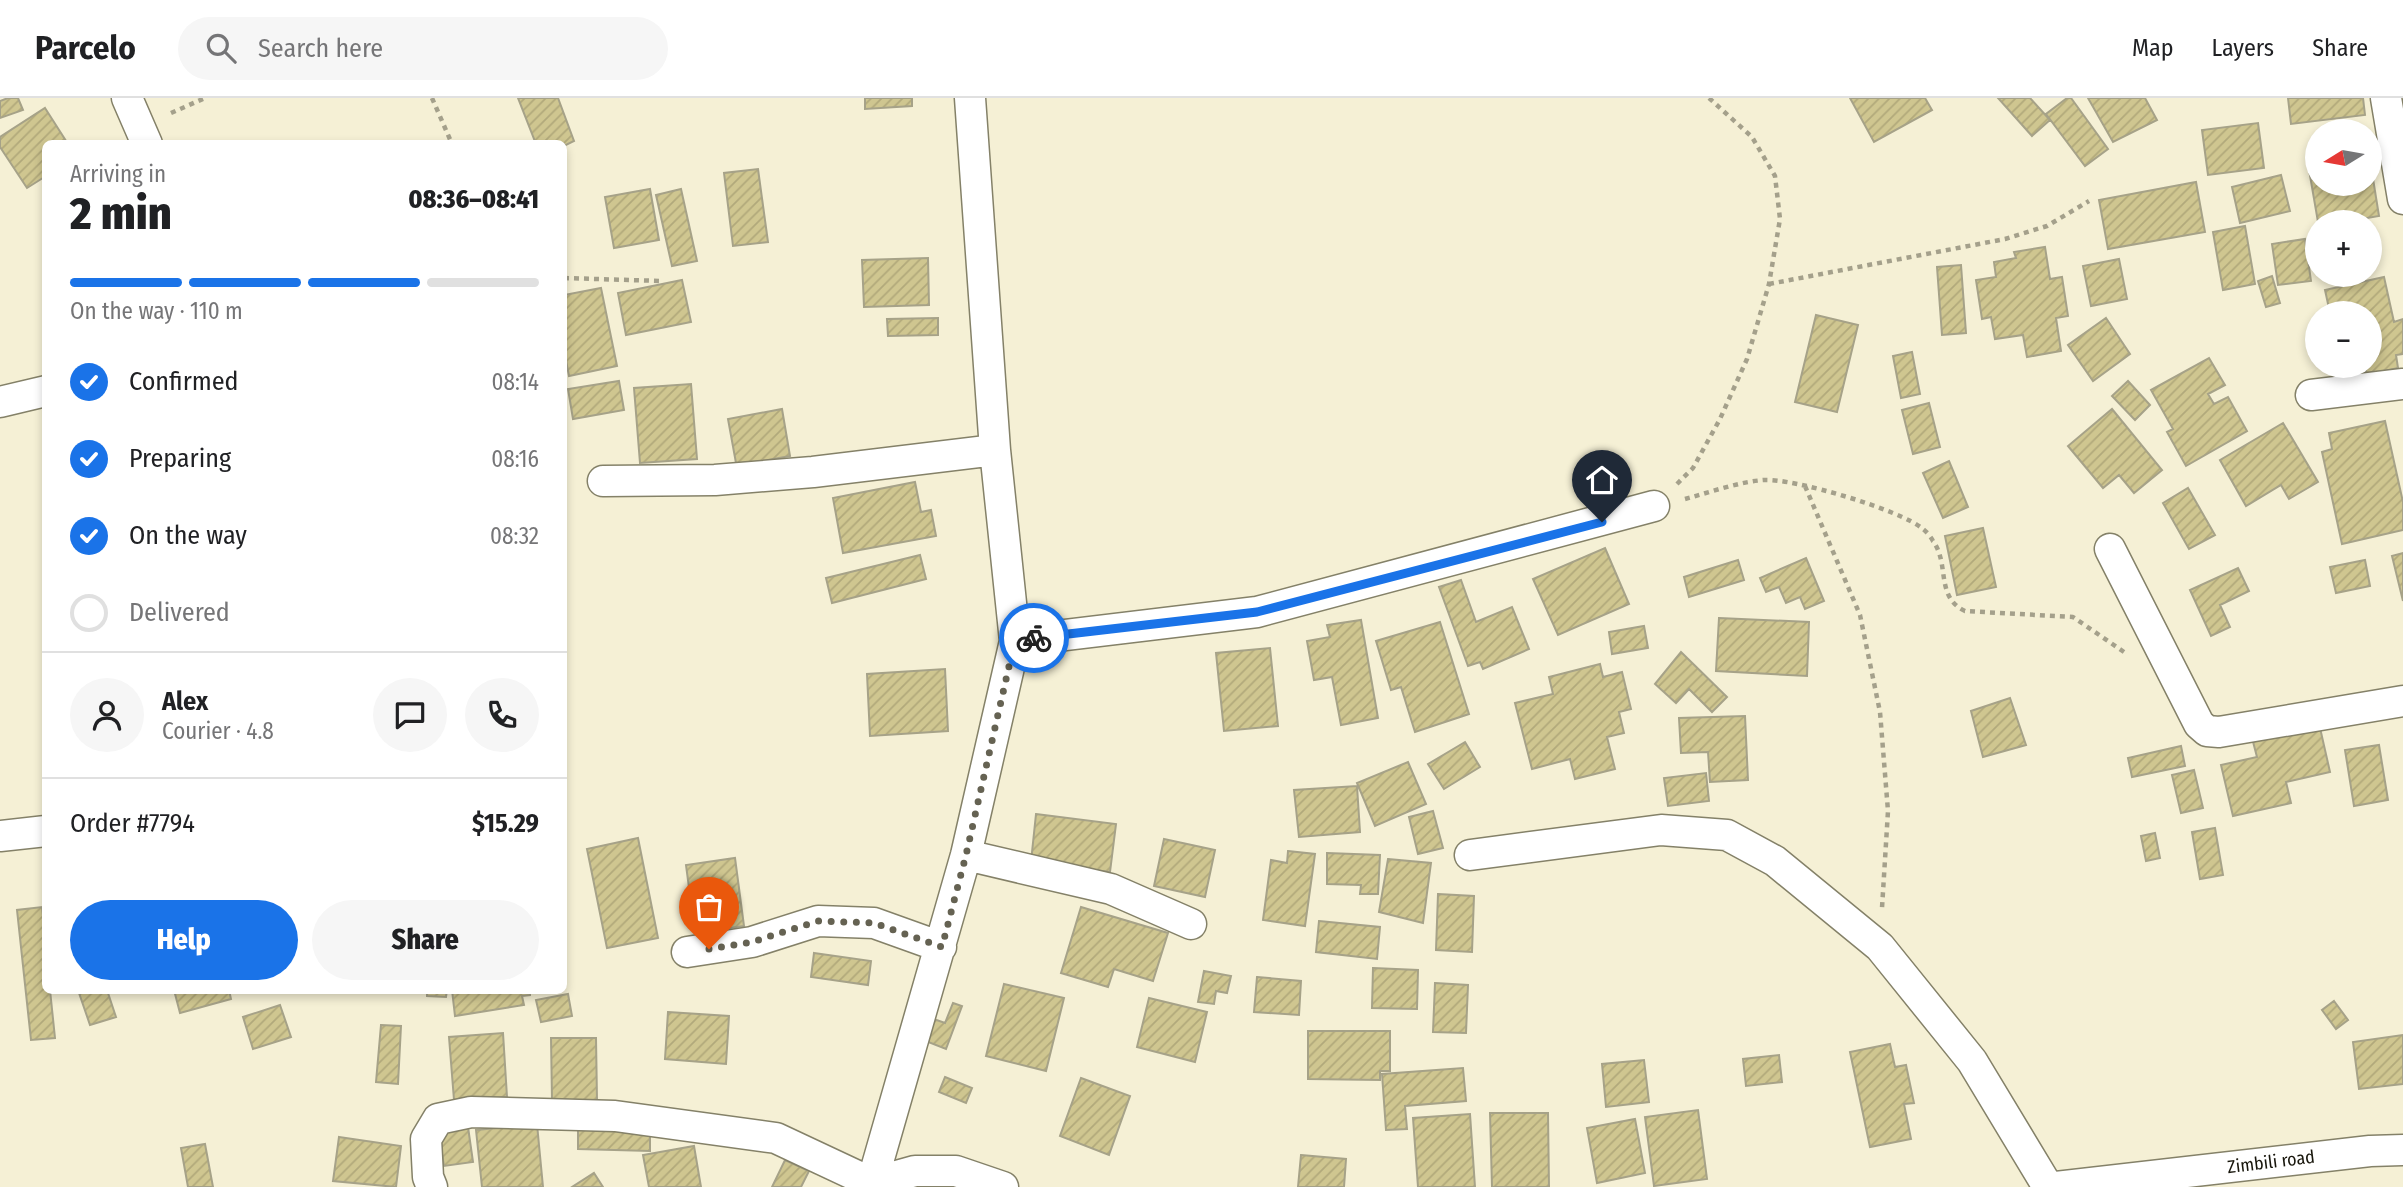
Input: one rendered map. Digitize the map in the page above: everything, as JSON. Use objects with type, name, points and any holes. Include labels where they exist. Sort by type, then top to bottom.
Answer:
[{"type":"street","points":[[127,98],[145,140]]},
{"type":"street","points":[[870,1185],[942,947],[1015,640],[995,450],[970,98]]},
{"type":"street","points":[[2386,98],[2403,199]]},
{"type":"street","points":[[2311,395],[2403,384]]},
{"type":"street","points":[[0,402],[42,391]]},
{"type":"street","points":[[603,481],[715,480],[995,450]]},
{"type":"street","points":[[1015,640],[1257,612],[1654,506]]},
{"type":"street","points":[[2110,549],[2199,724],[2207,732],[2403,701]]},
{"type":"street","points":[[1470,855],[1661,830],[1727,835],[1774,862],[1880,947],[1972,1061],[2048,1187]]},
{"type":"street","points":[[0,836],[42,831]]},
{"type":"street","points":[[966,855],[1111,889],[1191,924]]},
{"type":"street","points":[[687,952],[752,942],[818,921],[874,923],[942,947]]},
{"type":"street","points":[[432,1187],[428,1177],[426,1139],[438,1119],[471,1112],[615,1116],[776,1138],[870,1185],[915,1171],[956,1171],[1003,1187]]},
{"type":"street","name":"Zimbili road","points":[[2056,1187],[2370,1151],[2403,1150]]},
{"type":"path","points":[[432,98],[450,140]]},
{"type":"path","points":[[1654,506],[1693,468],[1720,419],[1747,359],[1769,284],[1780,219],[1776,176],[1752,137],[1709,98]]},
{"type":"path","points":[[1769,284],[2005,239],[2048,226],[2089,201]]},
{"type":"path","points":[[567,278],[662,281]]},
{"type":"path","points":[[1654,506],[1765,480],[1781,480],[1865,503],[1923,528],[1936,544],[1949,598],[1955,607],[1965,611],[2073,617],[2132,658]]},
{"type":"path","points":[[1805,486],[1860,615],[1880,712],[1888,811],[1880,947]]},
{"type":"building","points":[[18,98],[23,110],[0,118],[0,101]]},
{"type":"building","points":[[518,98],[558,98],[574,141],[567,144],[567,140],[534,140]]},
{"type":"building","points":[[865,98],[912,98],[912,106],[865,109]]},
{"type":"building","points":[[1850,98],[1925,98],[1932,110],[1874,142]]},
{"type":"building","points":[[1998,98],[2030,98],[2050,120],[2032,136]]},
{"type":"building","points":[[2067,98],[2071,98],[2108,149],[2085,166],[2046,114]]},
{"type":"building","points":[[2088,98],[2145,98],[2157,120],[2113,142]]},
{"type":"building","points":[[2288,98],[2363,98],[2365,115],[2305,119],[2305,122],[2291,124]]},
{"type":"building","points":[[45,108],[65,140],[42,140],[42,179],[27,188],[0,147],[0,137]]},
{"type":"building","points":[[2258,123],[2264,168],[2208,175],[2202,130]]},
{"type":"building","points":[[758,169],[768,242],[733,246],[724,173]]},
{"type":"building","points":[[2281,175],[2290,211],[2240,223],[2232,187]]},
{"type":"building","points":[[2196,182],[2205,232],[2108,249],[2099,200]]},
{"type":"building","points":[[650,189],[659,240],[614,248],[605,197]]},
{"type":"building","points":[[681,189],[697,261],[672,266],[656,195]]},
{"type":"building","points":[[2314,196],[2376,196],[2378,210],[2316,210]]},
{"type":"building","points":[[2245,226],[2255,284],[2223,290],[2213,232]]},
{"type":"building","points":[[2305,239],[2305,282],[2278,285],[2272,244]]},
{"type":"building","points":[[2045,247],[2050,279],[2062,277],[2068,316],[2056,318],[2061,351],[2027,357],[2023,335],[1995,339],[1991,317],[1982,319],[1976,280],[1996,277],[1994,262],[2016,258],[2014,252]]},
{"type":"building","points":[[928,258],[929,305],[864,307],[862,260]]},
{"type":"building","points":[[2119,259],[2127,299],[2091,306],[2083,266]]},
{"type":"building","points":[[1961,265],[1966,333],[1942,335],[1937,267]]},
{"type":"building","points":[[2272,276],[2280,303],[2266,307],[2258,281]]},
{"type":"building","points":[[2382,277],[2394,322],[2403,319],[2403,354],[2396,355],[2398,368],[2382,372],[2382,301],[2327,301],[2325,290],[2339,287],[2382,287]]},
{"type":"building","points":[[682,280],[691,322],[626,335],[618,293]]},
{"type":"building","points":[[601,288],[617,366],[569,376],[567,294]]},
{"type":"building","points":[[1816,315],[1858,325],[1837,412],[1795,402]]},
{"type":"building","points":[[938,318],[938,335],[888,336],[887,319]]},
{"type":"building","points":[[2106,318],[2130,354],[2093,381],[2068,345]]},
{"type":"building","points":[[1912,352],[1920,394],[1901,398],[1893,356]]},
{"type":"building","points":[[2209,358],[2225,385],[2208,394],[2214,404],[2228,397],[2247,431],[2186,466],[2167,432],[2173,429],[2151,390]]},
{"type":"building","points":[[619,381],[624,410],[573,419],[568,389]]},
{"type":"building","points":[[2128,381],[2150,405],[2135,420],[2112,396]]},
{"type":"building","points":[[691,384],[697,459],[640,463],[634,388]]},
{"type":"building","points":[[1929,403],[1940,447],[1913,454],[1902,410]]},
{"type":"building","points":[[782,409],[790,456],[768,460],[770,468],[738,474],[728,419]]},
{"type":"building","points":[[2112,409],[2162,470],[2134,493],[2119,475],[2103,488],[2068,446]]},
{"type":"building","points":[[2385,421],[2403,502],[2403,530],[2342,544],[2322,452],[2332,449],[2329,433]]},
{"type":"building","points":[[2283,423],[2318,482],[2289,499],[2281,485],[2246,506],[2220,460]]},
{"type":"building","points":[[1949,461],[1968,507],[1943,518],[1923,473]]},
{"type":"building","points":[[915,482],[921,512],[931,510],[936,536],[843,553],[833,498]]},
{"type":"building","points":[[2188,488],[2215,535],[2189,549],[2163,503]]},
{"type":"building","points":[[1983,528],[1996,587],[1957,595],[1945,536]]},
{"type":"building","points":[[1605,548],[1629,604],[1558,635],[1533,579]]},
{"type":"building","points":[[2403,553],[2403,601],[2392,556]]},
{"type":"building","points":[[920,555],[926,579],[832,603],[826,578]]},
{"type":"building","points":[[1806,558],[1824,601],[1805,609],[1800,597],[1786,603],[1779,587],[1766,592],[1760,578]]},
{"type":"building","points":[[1738,560],[1744,580],[1689,597],[1684,577]]},
{"type":"building","points":[[2365,560],[2370,586],[2336,593],[2330,567]]},
{"type":"building","points":[[2238,568],[2249,591],[2220,605],[2230,627],[2211,636],[2190,590]]},
{"type":"building","points":[[1461,580],[1476,622],[1512,607],[1529,649],[1483,669],[1480,662],[1468,666],[1439,587]]},
{"type":"building","points":[[1719,618],[1809,622],[1807,676],[1716,671]]},
{"type":"building","points":[[1361,620],[1378,718],[1341,725],[1332,677],[1314,680],[1307,641],[1330,637],[1327,625]]},
{"type":"building","points":[[1440,622],[1469,714],[1415,732],[1401,687],[1391,690],[1376,641]]},
{"type":"building","points":[[1644,626],[1648,648],[1612,654],[1609,632]]},
{"type":"building","points":[[1270,648],[1278,726],[1224,731],[1216,653]]},
{"type":"building","points":[[1681,652],[1727,697],[1712,712],[1689,689],[1676,703],[1655,684]]},
{"type":"building","points":[[1600,664],[1603,677],[1622,672],[1631,709],[1619,712],[1624,733],[1607,737],[1615,769],[1575,779],[1570,759],[1532,769],[1515,703],[1553,694],[1549,677]]},
{"type":"building","points":[[945,669],[948,731],[870,736],[867,674]]},
{"type":"building","points":[[2010,698],[2026,745],[1983,757],[1971,711]]},
{"type":"building","points":[[1745,716],[1748,780],[1710,782],[1708,752],[1681,753],[1679,718]]},
{"type":"building","points":[[2318,719],[2330,772],[2286,782],[2291,803],[2233,816],[2221,765],[2257,757],[2251,734]]},
{"type":"building","points":[[1465,742],[1480,767],[1444,789],[1428,764]]},
{"type":"building","points":[[2379,745],[2388,800],[2354,806],[2345,750]]},
{"type":"building","points":[[2181,746],[2185,766],[2132,777],[2128,758]]},
{"type":"building","points":[[1408,762],[1426,804],[1375,826],[1357,783]]},
{"type":"building","points":[[2194,770],[2203,808],[2181,813],[2172,775]]},
{"type":"building","points":[[1706,773],[1709,801],[1668,806],[1664,778]]},
{"type":"building","points":[[1357,786],[1360,832],[1299,837],[1294,790]]},
{"type":"building","points":[[1433,811],[1443,848],[1418,854],[1409,817]]},
{"type":"building","points":[[1036,814],[1116,824],[1110,872],[1031,862]]},
{"type":"building","points":[[2215,828],[2223,875],[2200,879],[2192,832]]},
{"type":"building","points":[[2155,833],[2160,858],[2146,861],[2141,836]]},
{"type":"building","points":[[638,838],[658,938],[607,948],[587,849]]},
{"type":"building","points":[[1164,839],[1215,850],[1205,897],[1154,886]]},
{"type":"building","points":[[1288,851],[1315,854],[1305,926],[1263,920],[1271,860],[1287,863]]},
{"type":"building","points":[[1327,853],[1380,855],[1378,894],[1360,894],[1361,885],[1327,884]]},
{"type":"building","points":[[735,858],[744,926],[695,933],[686,865]]},
{"type":"building","points":[[1388,859],[1431,863],[1423,923],[1379,912]]},
{"type":"building","points":[[1438,894],[1474,896],[1472,952],[1436,950]]},
{"type":"building","points":[[42,907],[42,994],[50,994],[55,1038],[31,1040],[17,910]]},
{"type":"building","points":[[1081,907],[1168,933],[1153,981],[1114,969],[1108,987],[1061,973]]},
{"type":"building","points":[[1319,921],[1380,927],[1377,959],[1316,952]]},
{"type":"building","points":[[814,953],[871,961],[868,985],[811,977]]},
{"type":"building","points":[[1373,968],[1418,970],[1417,1009],[1372,1008]]},
{"type":"building","points":[[1204,971],[1231,976],[1227,993],[1216,991],[1214,1004],[1198,1002]]},
{"type":"building","points":[[1257,977],[1301,981],[1299,1015],[1254,1012]]},
{"type":"building","points":[[1435,983],[1468,985],[1466,1033],[1433,1032]]},
{"type":"building","points":[[1004,984],[1064,998],[1046,1071],[986,1056]]},
{"type":"building","points":[[79,994],[108,994],[116,1017],[90,1025]]},
{"type":"building","points":[[175,994],[230,994],[231,999],[180,1013]]},
{"type":"building","points":[[427,994],[446,994],[446,997]]},
{"type":"building","points":[[452,994],[530,994],[522,996],[524,1005],[455,1016]]},
{"type":"building","points":[[568,994],[572,1016],[541,1022],[536,1000]]},
{"type":"building","points":[[1149,998],[1207,1012],[1195,1062],[1137,1047]]},
{"type":"building","points":[[2334,1001],[2348,1020],[2336,1029],[2322,1010]]},
{"type":"building","points":[[953,1003],[962,1006],[946,1049],[923,1040],[931,1018],[945,1023]]},
{"type":"building","points":[[280,1005],[291,1037],[253,1049],[243,1017]]},
{"type":"building","points":[[668,1012],[729,1016],[726,1064],[665,1059]]},
{"type":"building","points":[[381,1025],[401,1026],[398,1084],[376,1082]]},
{"type":"building","points":[[1308,1031],[1390,1031],[1390,1071],[1380,1071],[1380,1080],[1308,1079]]},
{"type":"building","points":[[503,1033],[507,1097],[454,1100],[449,1037]]},
{"type":"building","points":[[2403,1035],[2403,1084],[2359,1089],[2353,1042]]},
{"type":"building","points":[[551,1038],[596,1038],[597,1100],[552,1100]]},
{"type":"building","points":[[1890,1044],[1895,1067],[1906,1065],[1914,1103],[1904,1104],[1911,1139],[1870,1147],[1850,1052]]},
{"type":"building","points":[[1779,1055],[1782,1082],[1746,1086],[1743,1059]]},
{"type":"building","points":[[1644,1060],[1649,1102],[1606,1107],[1602,1064]]},
{"type":"building","points":[[1463,1068],[1466,1101],[1405,1106],[1407,1129],[1386,1130],[1382,1074]]},
{"type":"building","points":[[945,1077],[972,1088],[966,1103],[939,1092]]},
{"type":"building","points":[[1081,1078],[1130,1096],[1109,1155],[1060,1136]]},
{"type":"building","points":[[1698,1110],[1707,1179],[1654,1186],[1645,1117]]},
{"type":"building","points":[[1490,1113],[1548,1113],[1549,1187],[1492,1187]]},
{"type":"building","points":[[1470,1114],[1475,1187],[1418,1187],[1413,1118]]},
{"type":"building","points":[[1635,1119],[1645,1173],[1597,1183],[1587,1128]]},
{"type":"building","points":[[578,1122],[650,1123],[650,1151],[578,1149]]},
{"type":"building","points":[[537,1124],[543,1187],[482,1187],[476,1130]]},
{"type":"building","points":[[468,1127],[473,1162],[444,1166],[438,1131]]},
{"type":"building","points":[[339,1137],[401,1146],[396,1187],[333,1181]]},
{"type":"building","points":[[205,1144],[213,1187],[188,1187],[181,1148]]},
{"type":"building","points":[[694,1146],[701,1187],[649,1187],[643,1155]]},
{"type":"building","points":[[1301,1155],[1346,1159],[1344,1187],[1298,1187]]},
{"type":"building","points":[[785,1160],[809,1171],[801,1187],[772,1187]]},
{"type":"building","points":[[594,1173],[603,1187],[572,1187]]},
{"type":"way so far","points":[[709,949],[752,942],[818,921],[874,923],[942,947],[1015,640],[1034,638]]},
{"type":"route","points":[[1034,638],[1257,612],[1602,522]]}]
